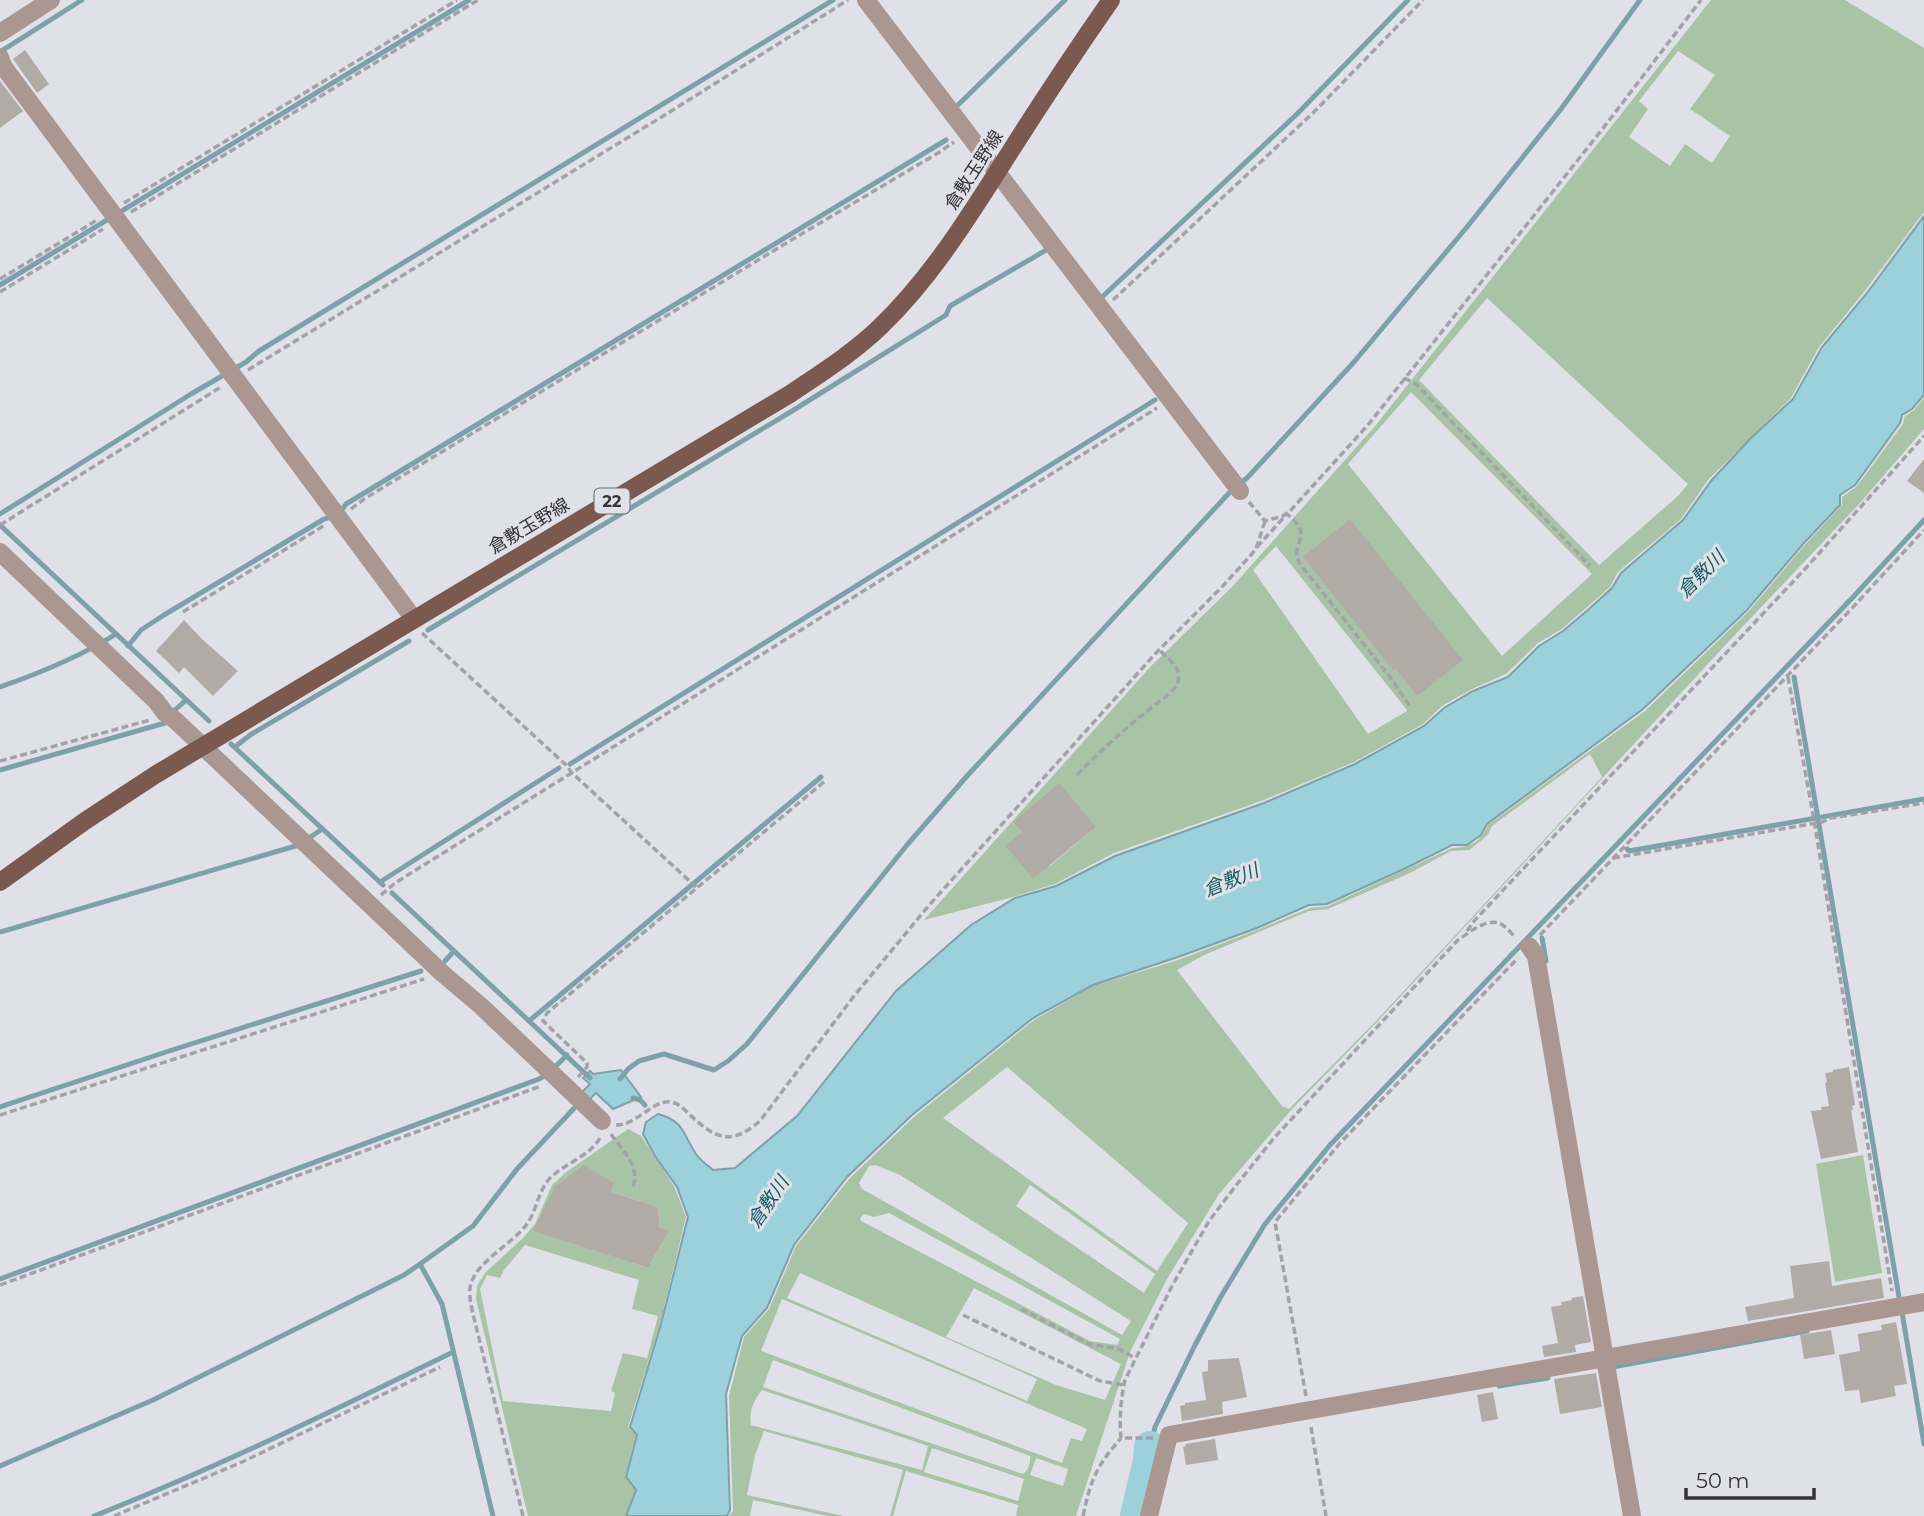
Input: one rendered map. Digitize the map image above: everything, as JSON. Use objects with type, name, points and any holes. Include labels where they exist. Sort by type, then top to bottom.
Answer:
[{"type":"main road","name":"倉敷玉野線","points":[[0,882],[85,821],[202,746],[790,394],[835,364],[879,328],[920,284],[957,235],[1069,59],[1111,0]]},
{"type":"street","points":[[0,33],[51,0]]},
{"type":"street","points":[[866,0],[1236,486]]},
{"type":"street","points":[[1,58],[3,66],[414,619]]},
{"type":"street","points":[[0,552],[169,716],[602,1121]]},
{"type":"street","points":[[1524,943],[1536,956],[1632,1516]]},
{"type":"street","points":[[1149,1516],[1169,1435],[1924,1302]]},
{"type":"path","points":[[0,292],[114,216],[457,0]]},
{"type":"path","points":[[0,279],[114,216],[478,0]]},
{"type":"path","points":[[0,525],[231,372],[668,113],[848,0]]},
{"type":"path","points":[[1109,304],[1314,112],[1423,0]]},
{"type":"path","points":[[602,1121],[620,1126],[667,1101],[682,1107],[703,1126],[723,1136],[742,1135],[750,1129],[771,1107],[854,996],[931,903],[1158,650],[1221,588],[1368,425],[1701,0]]},
{"type":"path","points":[[183,611],[938,153],[966,131]]},
{"type":"path","points":[[1405,379],[1416,384],[1590,566]]},
{"type":"path","points":[[374,908],[383,893],[395,883],[1171,400]]},
{"type":"path","points":[[1466,933],[1475,920],[1805,569],[1924,436]]},
{"type":"path","points":[[1236,486],[1265,521]]},
{"type":"path","points":[[1265,521],[1287,514]]},
{"type":"path","points":[[1287,514],[1300,525],[1302,532],[1297,553],[1300,565],[1390,677],[1409,705]]},
{"type":"path","points":[[1256,549],[1265,521]]},
{"type":"path","points":[[414,619],[422,633],[696,887]]},
{"type":"path","points":[[1077,775],[1119,733],[1171,692],[1178,681],[1178,672],[1172,662],[1158,650]]},
{"type":"path","points":[[1788,676],[1816,821],[1894,1307]]},
{"type":"path","points":[[0,761],[169,716]]},
{"type":"path","points":[[578,1077],[587,1066],[585,1060],[542,1021],[544,1017],[825,781]]},
{"type":"path","points":[[1613,858],[1924,803]]},
{"type":"path","points":[[1083,1516],[1093,1476],[1101,1461],[1121,1438],[1124,1385],[1135,1358],[1209,1221],[1234,1188],[1283,1128],[1466,933],[1492,922],[1501,923],[1524,943]]},
{"type":"path","points":[[0,1115],[442,973]]},
{"type":"path","points":[[0,1285],[559,1080]]},
{"type":"path","points":[[602,1121],[634,1167],[634,1187]]},
{"type":"path","points":[[523,1516],[472,1314],[470,1287],[481,1268],[525,1227],[546,1183],[599,1141],[602,1121]]},
{"type":"path","points":[[1021,1309],[1089,1344],[1119,1349],[1135,1358]]},
{"type":"path","points":[[963,1315],[1100,1381],[1124,1385]]},
{"type":"path","points":[[114,1516],[242,1462],[440,1367]]},
{"type":"path","points":[[1310,1423],[1326,1516]]},
{"type":"path","points":[[1121,1438],[1147,1438]]},
{"type":"green space","points":[[1711,0],[1845,0],[1924,48],[1924,212],[1819,347],[1791,398],[1708,480],[1681,519],[1618,572],[1610,587],[1562,629],[1538,643],[1506,674],[1442,706],[1423,724],[1354,762],[1264,800],[1114,853],[1055,884],[924,920],[1151,666],[1233,586],[1376,425]],"holes":[[[1678,51],[1715,75],[1690,109],[1730,136],[1712,163],[1685,144],[1670,166],[1629,137],[1648,109],[1639,101]],[[1487,298],[1688,484],[1599,565],[1419,380]],[[1411,392],[1592,574],[1502,656],[1348,464]],[[1276,546],[1407,710],[1368,734],[1253,570]],[[1014,822],[1096,827],[1050,866]]]},
{"type":"green space","points":[[1924,398],[1924,429],[1859,504],[1377,1022],[1292,1109],[1219,1194],[1167,1279],[1130,1352],[1076,1516],[1016,1516],[1018,1505],[906,1471],[893,1516],[890,1516],[903,1470],[764,1431],[755,1455],[747,1495],[844,1516],[828,1516],[753,1500],[750,1516],[729,1516],[733,1511],[729,1396],[744,1337],[769,1309],[796,1246],[849,1179],[915,1116],[1034,1020],[1093,986],[1178,960],[1310,908],[1328,906],[1452,848],[1474,843],[1488,825],[1645,711],[1749,611],[1842,505],[1842,497],[1857,486],[1903,424],[1904,417]],"holes":[[[1590,754],[1602,777],[1376,1021],[1289,1109],[1282,1106],[1177,970],[1204,955],[1309,911],[1328,909],[1410,873],[1451,851],[1469,850],[1487,836],[1492,826]],[[1007,1067],[1188,1223],[1157,1271],[943,1118]],[[875,1165],[900,1175],[1131,1321],[1122,1335],[862,1189],[859,1183],[869,1166]],[[1030,1185],[1155,1274],[1144,1293],[1016,1206]],[[889,1213],[1120,1339],[1117,1345],[1090,1341],[861,1221],[860,1218],[864,1214],[874,1217]],[[800,1273],[1037,1379],[1027,1401],[787,1298]],[[974,1288],[1121,1364],[1105,1400],[1056,1385],[946,1337]],[[782,1299],[1087,1429],[1082,1441],[1071,1438],[1062,1463],[761,1351]],[[773,1360],[1030,1456],[1029,1466],[1023,1474],[763,1387]],[[762,1390],[928,1446],[922,1470],[751,1425],[754,1402]],[[932,1448],[1024,1479],[1018,1501],[924,1472]],[[1036,1458],[1068,1469],[1063,1486],[1030,1475]]]},
{"type":"green space","points":[[628,1129],[641,1136],[674,1186],[686,1217],[660,1324],[628,1427],[636,1435],[625,1477],[635,1490],[626,1516],[528,1516],[476,1299],[477,1286],[485,1273],[535,1224],[552,1185]],"holes":[[[584,1166],[613,1183],[611,1192],[658,1207],[662,1243],[648,1268],[534,1231],[555,1186]],[[525,1245],[639,1280],[632,1309],[658,1316],[647,1358],[623,1353],[611,1391],[615,1393],[611,1411],[503,1401],[480,1289],[487,1275],[500,1278]]]},
{"type":"green space","points":[[1863,1155],[1882,1273],[1835,1282],[1816,1164]]},
{"type":"water","name":"倉敷川","points":[[1924,216],[1924,395],[1912,409],[1902,415],[1900,423],[1855,485],[1840,495],[1840,505],[1747,610],[1643,709],[1487,824],[1481,835],[1467,845],[1452,845],[1327,904],[1309,905],[1257,928],[1093,985],[1033,1018],[912,1115],[847,1177],[794,1245],[767,1308],[742,1336],[726,1394],[730,1510],[727,1516],[626,1516],[636,1490],[626,1477],[637,1435],[630,1427],[661,1324],[688,1217],[677,1187],[643,1134],[646,1122],[658,1114],[667,1117],[678,1125],[698,1156],[713,1170],[735,1168],[797,1116],[896,991],[971,925],[1015,898],[1056,886],[1115,856],[1264,803],[1355,764],[1424,726],[1444,708],[1473,691],[1508,677],[1539,646],[1563,631],[1589,609],[1612,588],[1621,573],[1683,520],[1711,481],[1750,439],[1793,399],[1822,347],[1867,293]]},
{"type":"water","points":[[621,1070],[641,1097],[613,1109],[596,1093],[590,1099],[582,1092],[590,1084],[583,1078],[590,1071],[593,1074]]},
{"type":"building","points":[[25,50],[49,84],[37,93],[13,59]]},
{"type":"building","points":[[0,81],[23,111],[0,128]]},
{"type":"building","points":[[1924,459],[1924,493],[1907,481]]},
{"type":"building","points":[[1350,519],[1463,660],[1417,696],[1303,557]]},
{"type":"building","points":[[184,620],[238,671],[213,696],[184,667],[179,673],[156,651]]},
{"type":"building","points":[[1059,783],[1096,827],[1033,879],[1006,846],[1022,832],[1013,822]]},
{"type":"building","points":[[1849,1067],[1855,1105],[1851,1110],[1858,1152],[1821,1159],[1811,1111],[1829,1106],[1825,1073]]},
{"type":"building","points":[[584,1165],[614,1183],[611,1192],[658,1207],[660,1228],[669,1230],[648,1268],[533,1231],[555,1186]]},
{"type":"building","points":[[1829,1261],[1832,1286],[1881,1278],[1884,1298],[1748,1321],[1745,1307],[1794,1298],[1790,1266]]},
{"type":"building","points":[[1583,1296],[1591,1342],[1575,1345],[1576,1352],[1544,1357],[1542,1346],[1558,1343],[1551,1307]]},
{"type":"building","points":[[1896,1322],[1907,1384],[1894,1386],[1896,1396],[1861,1403],[1859,1390],[1845,1391],[1839,1355],[1860,1351],[1858,1334],[1882,1330],[1881,1325]]},
{"type":"building","points":[[1831,1330],[1835,1354],[1804,1359],[1800,1335]]},
{"type":"building","points":[[1239,1358],[1247,1397],[1222,1402],[1223,1414],[1182,1421],[1180,1406],[1206,1400],[1202,1372],[1208,1371],[1208,1360]]},
{"type":"building","points":[[1596,1373],[1602,1407],[1560,1414],[1554,1379]]},
{"type":"building","points":[[1493,1392],[1498,1419],[1482,1422],[1477,1395]]},
{"type":"building","points":[[1215,1439],[1218,1460],[1186,1465],[1183,1447],[1185,1444]]},
{"type":"waterway","points":[[0,52],[82,0]]},
{"type":"waterway","points":[[0,285],[469,0]]},
{"type":"waterway","points":[[0,514],[246,362],[259,351],[833,0]]},
{"type":"waterway","points":[[956,107],[1065,0]]},
{"type":"waterway","points":[[1101,298],[1297,114],[1408,0]]},
{"type":"waterway","points":[[620,1079],[639,1061],[664,1054],[714,1070],[747,1044],[907,845],[967,776],[1354,362],[1561,109],[1640,0]]},
{"type":"waterway","points":[[128,646],[141,630],[164,615],[324,519],[334,516],[346,504],[946,140]]},
{"type":"waterway","points":[[428,630],[792,411],[946,315],[950,306],[1048,249]]},
{"type":"waterway","points":[[570,764],[1155,400]]},
{"type":"waterway","points":[[1150,1447],[1155,1427],[1220,1298],[1265,1224],[1330,1145],[1924,520]]},
{"type":"waterway","points":[[0,525],[209,721]]},
{"type":"waterway","points":[[0,687],[60,664],[116,634]]},
{"type":"waterway","points":[[235,747],[250,735],[409,641]]},
{"type":"waterway","points":[[1794,677],[1899,1297]]},
{"type":"waterway","points":[[0,770],[165,723],[186,700]]},
{"type":"waterway","points":[[231,744],[383,885]]},
{"type":"waterway","points":[[380,882],[559,768]]},
{"type":"waterway","points":[[529,1021],[821,777]]},
{"type":"waterway","points":[[1627,849],[1629,851],[1924,799]]},
{"type":"waterway","points":[[0,932],[299,845],[322,829]]},
{"type":"waterway","points":[[392,893],[590,1078]]},
{"type":"waterway","points":[[1542,938],[1546,961]]},
{"type":"waterway","points":[[445,961],[454,951]]},
{"type":"waterway","points":[[0,1107],[421,971]]},
{"type":"waterway","points":[[554,1068],[567,1055]]},
{"type":"waterway","points":[[0,1279],[548,1074]]},
{"type":"waterway","points":[[633,1098],[645,1105]]},
{"type":"waterway","points":[[493,1516],[442,1304],[420,1264],[473,1226],[517,1169],[579,1103]]},
{"type":"waterway","points":[[0,1466],[153,1400],[404,1275],[420,1264]]},
{"type":"waterway","points":[[1902,1312],[1924,1444]]},
{"type":"waterway","points":[[1613,1367],[1807,1331]]},
{"type":"waterway","points":[[94,1516],[320,1417],[453,1352]]},
{"type":"waterway","points":[[1499,1386],[1548,1378]]},
{"type":"waterway","points":[[1136,1516],[1150,1447]]}]
